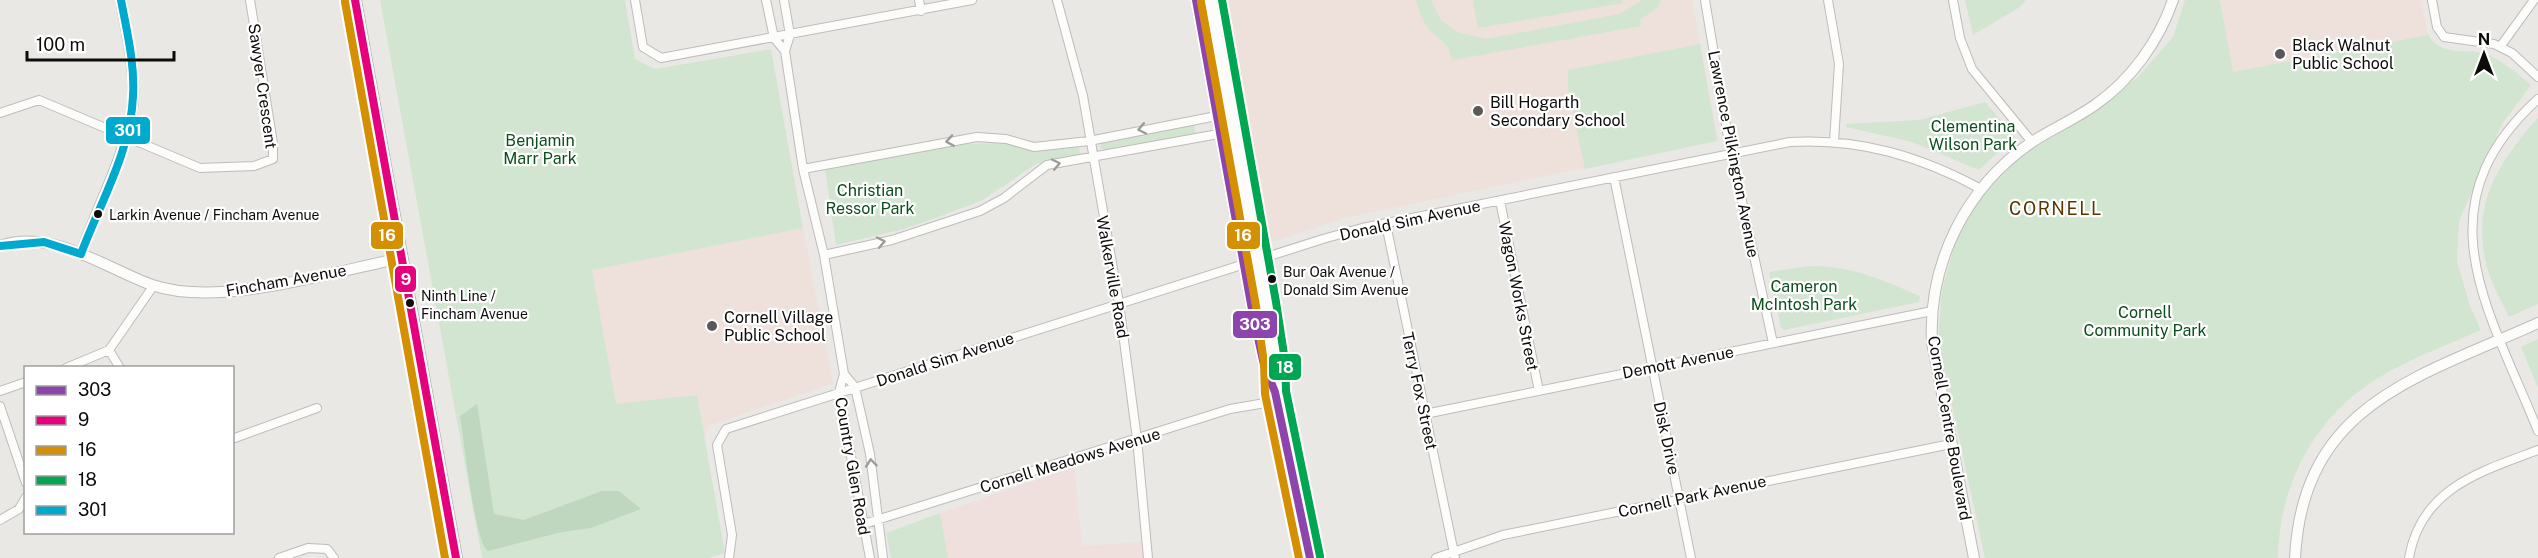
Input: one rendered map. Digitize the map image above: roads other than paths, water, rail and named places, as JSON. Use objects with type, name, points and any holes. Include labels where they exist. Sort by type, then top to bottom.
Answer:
[{"type":"main road","points":[[355,0],[456,558]]},
{"type":"street","points":[[81,254],[132,111],[132,78],[121,0]]},
{"type":"street","name":"Sawyer Crescent","points":[[125,135],[200,168],[254,166],[273,159],[273,143],[250,0]]},
{"type":"street","points":[[635,0],[643,47],[661,58],[972,0]]},
{"type":"street","points":[[766,0],[777,38],[785,51]]},
{"type":"street","name":"Country Glen Road","points":[[784,0],[790,34],[785,51],[803,169],[824,255],[847,390],[870,558]]},
{"type":"street","points":[[919,0],[921,11]]},
{"type":"street","name":"Walkerville Road","points":[[1057,0],[1083,96],[1119,303],[1137,439],[1148,558]]},
{"type":"street","points":[[1196,0],[1264,365],[1276,396],[1310,558]]},
{"type":"street","points":[[1211,0],[1275,362],[1276,396]]},
{"type":"street","name":"Lawrence Pilkington Avenue","points":[[1705,0],[1733,152],[1773,343]]},
{"type":"street","points":[[1828,0],[1839,64],[1834,141]]},
{"type":"street","points":[[1953,0],[1960,38],[1972,69],[2032,142]]},
{"type":"street","name":"Cornell Centre Boulevard","points":[[1974,558],[1935,365],[1932,310],[1948,245],[1962,217],[1981,189],[2006,163],[2032,142],[2096,104],[2125,79],[2150,48],[2174,0]]},
{"type":"street","points":[[2432,0],[2437,27],[2444,38],[2484,42],[2500,47],[2523,62],[2538,77]]},
{"type":"street","points":[[2500,47],[2534,0]]},
{"type":"street","points":[[2538,99],[2515,121],[2496,147],[2481,179],[2473,209],[2471,236],[2476,270],[2501,340],[2538,430]]},
{"type":"street","points":[[0,113],[39,100],[125,135]]},
{"type":"street","points":[[803,169],[977,137],[1006,139],[1034,147],[1089,141],[1232,112]]},
{"type":"street","points":[[824,255],[892,240],[980,211],[1004,198],[1047,165],[1235,132]]},
{"type":"street","name":"Donald Sim Avenue","points":[[729,558],[732,535],[717,445],[726,429],[1341,234],[1790,142],[1834,141],[1901,154],[1981,189]]},
{"type":"street","name":"Disk Drive","points":[[1614,177],[1691,558]]},
{"type":"street","name":"Wagon Works Street","points":[[1500,201],[1539,391]]},
{"type":"street","name":"Terry Fox Street","points":[[1386,224],[1454,555]]},
{"type":"street","name":"Fincham Avenue","points":[[0,246],[44,242],[81,254],[154,285],[196,293],[240,291],[401,258]]},
{"type":"street","points":[[71,366],[109,350],[154,285]]},
{"type":"street","name":"Demott Avenue","points":[[1425,414],[1932,310]]},
{"type":"street","points":[[2295,558],[2298,522],[2309,486],[2328,448],[2348,424],[2388,392],[2538,323]]},
{"type":"street","points":[[109,350],[119,366]]},
{"type":"street","name":"Country Glen Road","points":[[844,374],[847,390],[870,454],[883,558]]},
{"type":"street","points":[[0,391],[24,383]]},
{"type":"street","name":"Cornell Meadows Avenue","points":[[864,524],[1276,396]]},
{"type":"street","points":[[0,406],[24,477]]},
{"type":"street","points":[[234,438],[318,408]]},
{"type":"street","name":"Cornell Park Avenue","points":[[1436,558],[1454,555],[1503,535],[1951,444]]},
{"type":"street","points":[[2409,558],[2422,519],[2445,493],[2464,480],[2538,450]]},
{"type":"street","points":[[0,520],[19,509],[24,500]]},
{"type":"street","points":[[279,558],[308,548],[327,549],[334,558]]},
{"type":"place","name":"Black Walnut Public School","points":[[2280,54]]},
{"type":"place","name":"Bill Hogarth Secondary School","points":[[1478,111]]},
{"type":"place","name":"Larkin Avenue / Fincham Avenue","points":[[98,214]]},
{"type":"place","name":"Bur Oak Avenue / Donald Sim Avenue","points":[[1272,279]]},
{"type":"place","name":"Ninth Line / Fincham Avenue","points":[[410,303]]},
{"type":"place","name":"Cornell Village Public School","points":[[712,326]]},
{"type":"district","name":"CORNELL","points":[[2056,209]]},
{"type":"park label","name":"Clementina Wilson Park","points":[[1973,135]]},
{"type":"park label","name":"Benjamin Marr Park","points":[[540,149]]},
{"type":"park label","name":"Christian Ressor Park","points":[[870,199]]},
{"type":"park label","name":"Cameron McIntosh Park","points":[[1804,295]]},
{"type":"park label","name":"Cornell Community Park","points":[[2145,321]]}]
